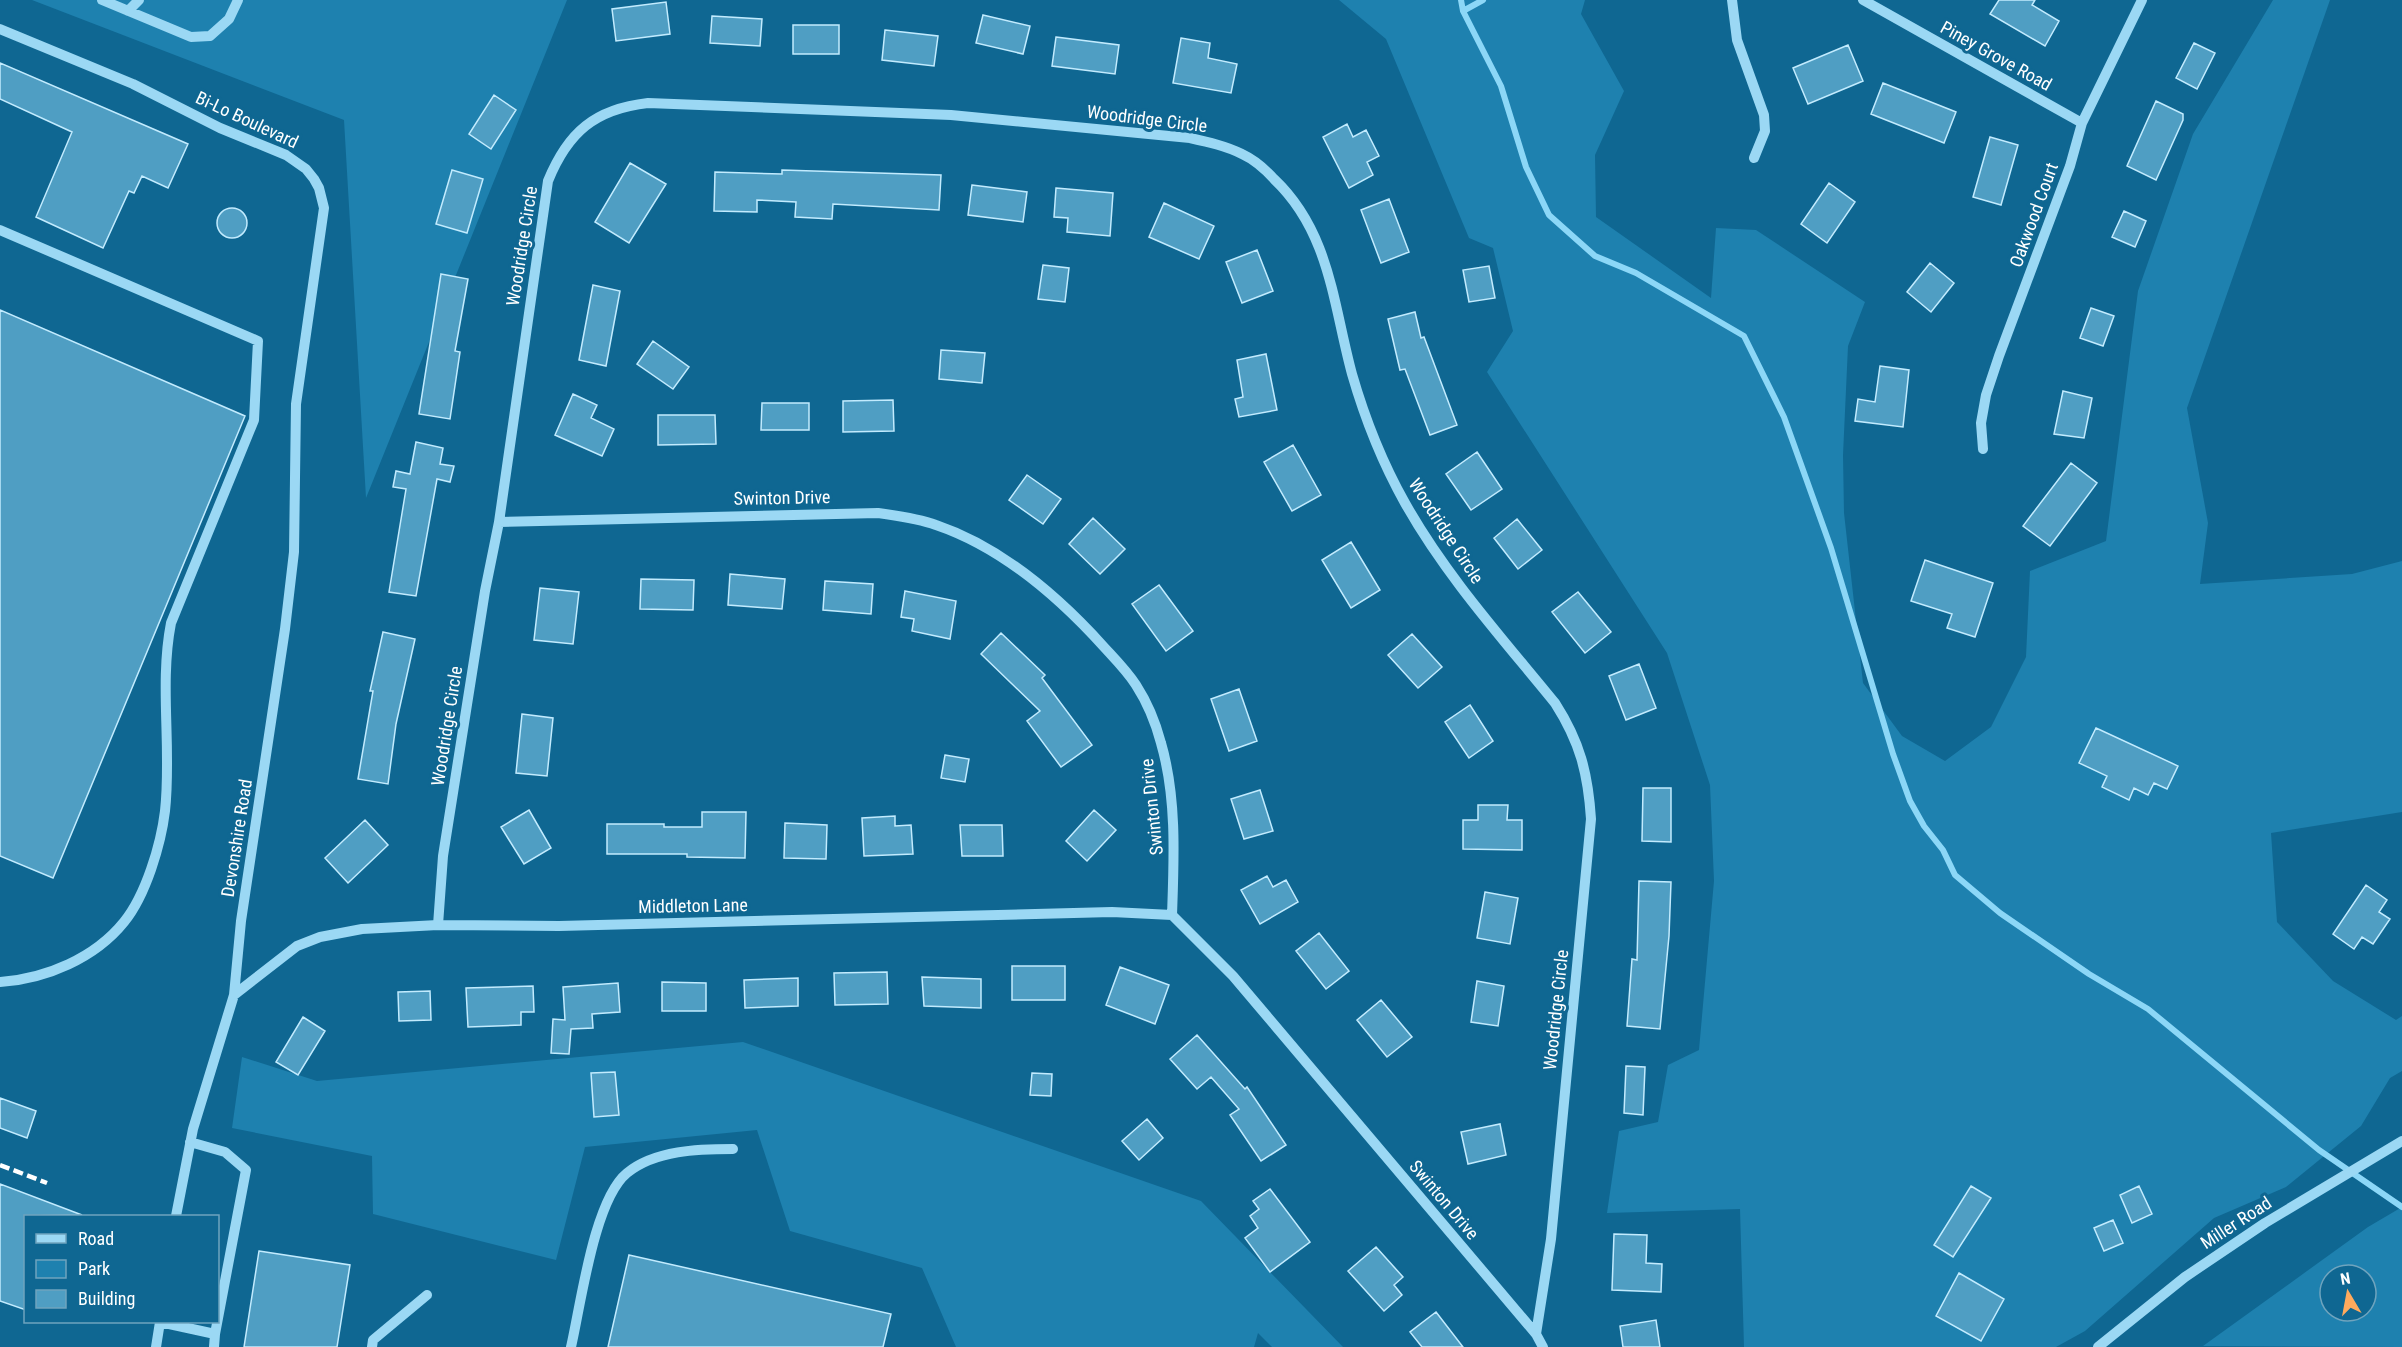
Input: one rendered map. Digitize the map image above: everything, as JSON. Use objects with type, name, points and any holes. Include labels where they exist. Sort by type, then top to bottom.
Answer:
[{"type":"street","points":[[102,0],[191,37],[210,36],[229,19],[238,0]]},
{"type":"street","points":[[128,11],[139,0]]},
{"type":"street","points":[[1732,0],[1737,40],[1764,115],[1765,131],[1754,158]]},
{"type":"street","name":"Piney Grove Road","points":[[1863,0],[2082,123]]},
{"type":"street","name":"Oakwood Court","points":[[1983,449],[1981,423],[1986,395],[2070,166],[2082,123],[2142,0]]},
{"type":"street","name":"Bi-Lo Boulevard","points":[[0,29],[133,84],[220,128],[286,155],[306,169],[314,179],[322,198],[324,218],[296,404],[294,458]]},
{"type":"street","name":"Woodridge Circle","points":[[438,925],[443,856],[485,591],[499,522],[548,181],[558,158],[570,140],[588,123],[606,112],[627,105],[648,103],[951,115],[1190,138],[1218,144],[1241,153],[1263,168],[1294,200],[1315,233],[1327,269],[1362,409],[1382,459],[1406,504],[1454,578],[1555,703],[1568,724],[1585,767],[1589,784],[1591,819],[1551,1239],[1536,1334]]},
{"type":"street","points":[[0,230],[258,341],[255,420],[171,623],[165,651],[165,811],[158,845],[144,885],[126,920],[104,944],[77,960],[40,975],[0,982]]},
{"type":"street","name":"Devonshire Road","points":[[176,1215],[190,1142],[234,995],[242,921],[292,574],[296,515],[294,458]]},
{"type":"street","name":"Swinton Drive","points":[[499,522],[878,513],[906,517],[935,525],[989,550],[1040,585],[1082,623],[1124,669],[1146,705],[1161,741],[1169,782],[1174,857],[1172,915],[1233,976],[1536,1334],[1543,1347]]},
{"type":"street","name":"Middleton Lane","points":[[234,995],[297,946],[320,937],[362,929],[438,925],[559,926],[1112,912],[1172,915]]},
{"type":"street","name":"Miller Road","points":[[2098,1347],[2185,1277],[2265,1223],[2402,1141]]},
{"type":"street","points":[[190,1142],[225,1152],[246,1170],[219,1313]]},
{"type":"street","points":[[571,1347],[597,1228],[610,1193],[627,1173],[655,1157],[710,1149],[733,1149]]},
{"type":"street","points":[[372,1347],[373,1340],[427,1295]]},
{"type":"street","points":[[156,1347],[160,1323]]},
{"type":"street","points":[[165,1323],[215,1334]]},
{"type":"street","points":[[214,1347],[217,1323]]},
{"type":"green space","points":[[32,0],[567,0],[366,498],[344,120]]},
{"type":"green space","points":[[1339,0],[1585,0],[1581,14],[1624,91],[1595,155],[1596,217],[1711,298],[1716,228],[1756,230],[1865,302],[1848,346],[1843,455],[1844,513],[1863,683],[1902,736],[1945,761],[1991,727],[2026,657],[2030,571],[2106,541],[2138,291],[2193,134],[2273,0],[2330,0],[2187,408],[2208,523],[2200,584],[2352,574],[2402,561],[2402,812],[2271,833],[2277,922],[2333,981],[2396,1020],[2402,1016],[2402,1071],[2390,1078],[2361,1126],[2286,1187],[2214,1218],[2085,1331],[2056,1347],[1744,1347],[1740,1209],[1607,1213],[1619,1131],[1658,1122],[1668,1065],[1699,1050],[1714,881],[1710,785],[1667,653],[1487,372],[1513,331],[1493,248],[1469,238],[1386,39]]},
{"type":"green space","points":[[743,1042],[1201,1201],[1343,1347],[1272,1347],[1258,1333],[1254,1347],[956,1347],[922,1268],[790,1231],[757,1130],[585,1147],[556,1260],[373,1214],[372,1156],[232,1128],[242,1057],[317,1081]]},
{"type":"green space","points":[[2402,1207],[2402,1347],[2203,1346],[2318,1263],[2318,1323],[2378,1323],[2378,1263],[2318,1263],[2368,1227]]},
{"type":"building","points":[[1999,0],[2035,0],[2032,5],[2059,21],[2045,46],[1990,14]]},
{"type":"building","points":[[666,2],[670,34],[616,41],[612,9]]},
{"type":"building","points":[[983,15],[1030,26],[1023,54],[976,43]]},
{"type":"building","points":[[712,16],[762,19],[760,46],[710,43]]},
{"type":"building","points":[[793,25],[839,25],[839,54],[793,54]]},
{"type":"building","points":[[885,30],[938,36],[934,66],[882,60]]},
{"type":"building","points":[[1056,37],[1119,45],[1115,74],[1052,66]]},
{"type":"building","points":[[1181,38],[1210,43],[1208,58],[1237,64],[1231,93],[1173,83]]},
{"type":"building","points":[[2194,43],[2215,53],[2197,89],[2176,78]]},
{"type":"building","points":[[1848,45],[1863,81],[1808,104],[1793,68]]},
{"type":"building","points":[[0,63],[188,144],[168,188],[142,176],[134,193],[129,191],[103,248],[36,217],[72,132],[0,99]]},
{"type":"building","points":[[1883,83],[1956,112],[1944,143],[1871,114]]},
{"type":"building","points":[[494,95],[516,110],[491,149],[469,134]]},
{"type":"building","points":[[2156,101],[2183,114],[2183,120],[2156,180],[2127,166]]},
{"type":"building","points":[[1347,124],[1353,137],[1366,130],[1379,156],[1367,162],[1373,175],[1349,188],[1323,137]]},
{"type":"building","points":[[1990,137],[2018,145],[2001,205],[1973,197]]},
{"type":"building","points":[[630,163],[666,184],[629,243],[595,222]]},
{"type":"building","points":[[452,170],[483,179],[467,233],[436,224]]},
{"type":"building","points":[[782,170],[941,175],[939,210],[833,204],[832,219],[795,217],[796,202],[757,200],[757,212],[714,211],[715,172],[782,174]]},
{"type":"building","points":[[1829,183],[1855,202],[1827,243],[1801,224]]},
{"type":"building","points":[[972,185],[1027,192],[1023,222],[968,215]]},
{"type":"building","points":[[1056,188],[1113,193],[1110,236],[1067,232],[1068,218],[1054,217]]},
{"type":"building","points":[[1389,199],[1409,252],[1381,263],[1361,210]]},
{"type":"building","points":[[1164,203],[1214,226],[1199,259],[1149,237]]},
{"type":"building","points":[[232,208],[238,209],[246,217],[246,229],[238,237],[232,238],[226,237],[218,229],[217,223],[218,217],[226,209]]},
{"type":"building","points":[[2124,211],[2146,221],[2135,247],[2112,237]]},
{"type":"building","points":[[1257,250],[1273,291],[1242,303],[1226,262]]},
{"type":"building","points":[[1930,263],[1954,283],[1931,312],[1907,292]]},
{"type":"building","points":[[1043,265],[1069,268],[1065,302],[1038,299]]},
{"type":"building","points":[[1489,266],[1495,298],[1469,302],[1463,270]]},
{"type":"building","points":[[441,274],[468,279],[455,351],[460,352],[450,419],[419,414]]},
{"type":"building","points":[[593,285],[620,291],[606,366],[579,360]]},
{"type":"building","points":[[2091,308],[2114,316],[2103,346],[2080,338]]},
{"type":"building","points":[[0,310],[245,416],[53,878],[0,856]]},
{"type":"building","points":[[1415,312],[1421,338],[1424,337],[1457,425],[1430,435],[1405,369],[1400,370],[1388,319]]},
{"type":"building","points":[[653,341],[689,367],[673,389],[637,364]]},
{"type":"building","points":[[941,350],[985,353],[982,383],[939,379]]},
{"type":"building","points":[[1266,354],[1277,410],[1239,417],[1235,399],[1243,397],[1237,360]]},
{"type":"building","points":[[1880,366],[1909,370],[1903,427],[1855,421],[1858,399],[1875,402]]},
{"type":"building","points":[[2063,391],[2092,398],[2084,438],[2054,434]]},
{"type":"building","points":[[573,394],[597,405],[591,418],[614,429],[602,456],[555,435]]},
{"type":"building","points":[[893,400],[894,431],[843,432],[843,401]]},
{"type":"building","points":[[762,403],[809,403],[809,430],[761,430]]},
{"type":"building","points":[[658,415],[715,415],[716,444],[658,445]]},
{"type":"building","points":[[416,442],[443,448],[440,464],[454,466],[450,482],[437,479],[416,596],[389,592],[406,489],[393,487],[396,471],[410,474]]},
{"type":"building","points":[[1293,445],[1321,495],[1292,511],[1264,462]]},
{"type":"building","points":[[1477,452],[1502,489],[1471,510],[1446,474]]},
{"type":"building","points":[[2071,463],[2097,483],[2050,546],[2023,526]]},
{"type":"building","points":[[1027,475],[1061,499],[1043,524],[1009,500]]},
{"type":"building","points":[[1093,518],[1125,549],[1100,574],[1069,544]]},
{"type":"building","points":[[1517,519],[1542,550],[1518,569],[1494,538]]},
{"type":"building","points":[[1351,542],[1380,590],[1351,608],[1322,560]]},
{"type":"building","points":[[1925,560],[1993,583],[1975,637],[1947,628],[1952,614],[1911,601]]},
{"type":"building","points":[[730,574],[785,579],[782,609],[728,605]]},
{"type":"building","points":[[641,579],[694,580],[693,610],[640,609]]},
{"type":"building","points":[[825,581],[873,584],[871,614],[823,610]]},
{"type":"building","points":[[1159,585],[1193,631],[1166,651],[1132,604]]},
{"type":"building","points":[[540,588],[579,592],[573,644],[534,640]]},
{"type":"building","points":[[905,591],[956,601],[950,639],[912,631],[914,619],[901,617]]},
{"type":"building","points":[[1578,592],[1611,632],[1585,653],[1552,612]]},
{"type":"building","points":[[383,632],[415,639],[396,724],[388,784],[358,779],[373,691],[370,691]]},
{"type":"building","points":[[1001,633],[1045,675],[1042,678],[1092,745],[1061,767],[1027,721],[1040,711],[981,654]]},
{"type":"building","points":[[1412,634],[1442,667],[1418,688],[1388,655]]},
{"type":"building","points":[[1639,664],[1656,708],[1626,720],[1609,676]]},
{"type":"building","points":[[1239,689],[1257,741],[1229,751],[1211,699]]},
{"type":"building","points":[[1470,705],[1493,741],[1469,758],[1445,722]]},
{"type":"building","points":[[522,714],[553,718],[547,776],[516,773]]},
{"type":"building","points":[[2096,728],[2178,766],[2167,789],[2154,783],[2148,795],[2134,788],[2129,800],[2102,787],[2107,776],[2079,763]]},
{"type":"building","points":[[945,755],[969,759],[965,782],[941,778]]},
{"type":"building","points":[[1643,788],[1671,788],[1671,842],[1642,841]]},
{"type":"building","points":[[1260,790],[1273,831],[1244,839],[1231,799]]},
{"type":"building","points":[[1478,805],[1508,805],[1507,820],[1522,820],[1522,850],[1463,849],[1463,820],[1478,820]]},
{"type":"building","points":[[529,810],[551,848],[524,864],[501,827]]},
{"type":"building","points":[[1094,810],[1116,830],[1087,861],[1066,841]]},
{"type":"building","points":[[702,812],[746,812],[745,858],[687,857],[687,854],[607,854],[607,824],[702,827]]},
{"type":"building","points":[[895,816],[895,826],[911,825],[913,854],[864,856],[862,818]]},
{"type":"building","points":[[365,820],[388,845],[348,883],[325,858]]},
{"type":"building","points":[[785,823],[827,825],[826,859],[784,858]]},
{"type":"building","points":[[960,825],[1002,825],[1003,856],[962,856]]},
{"type":"building","points":[[1267,876],[1273,887],[1286,880],[1298,902],[1260,924],[1241,890]]},
{"type":"building","points":[[1639,881],[1671,882],[1669,936],[1660,1029],[1627,1026],[1632,959],[1637,960]]},
{"type":"building","points":[[2366,885],[2387,900],[2379,912],[2390,919],[2373,944],[2362,937],[2354,949],[2333,934]]},
{"type":"building","points":[[1485,892],[1518,898],[1510,944],[1477,938]]},
{"type":"building","points":[[1319,933],[1349,971],[1326,989],[1296,951]]},
{"type":"building","points":[[1012,966],[1065,966],[1065,1000],[1012,1000]]},
{"type":"building","points":[[1120,967],[1169,985],[1155,1024],[1106,1005]]},
{"type":"building","points":[[887,972],[888,1004],[835,1005],[834,973]]},
{"type":"building","points":[[922,977],[981,979],[981,1008],[924,1006]]},
{"type":"building","points":[[798,978],[798,1006],[745,1008],[744,980]]},
{"type":"building","points":[[1477,981],[1504,986],[1498,1026],[1471,1022]]},
{"type":"building","points":[[662,982],[706,983],[706,1011],[662,1011]]},
{"type":"building","points":[[618,983],[620,1012],[592,1014],[593,1028],[571,1029],[569,1054],[551,1053],[553,1019],[565,1020],[563,987]]},
{"type":"building","points":[[533,986],[534,1012],[521,1012],[521,1025],[468,1027],[466,988]]},
{"type":"building","points":[[430,991],[431,1020],[399,1021],[398,992]]},
{"type":"building","points":[[1381,1000],[1412,1037],[1387,1057],[1357,1020]]},
{"type":"building","points":[[303,1017],[325,1031],[298,1075],[276,1062]]},
{"type":"building","points":[[1197,1035],[1245,1089],[1247,1087],[1286,1145],[1261,1161],[1230,1115],[1239,1109],[1211,1077],[1197,1089],[1170,1059]]},
{"type":"building","points":[[1626,1066],[1645,1067],[1643,1115],[1624,1113]]},
{"type":"building","points":[[615,1072],[619,1115],[594,1117],[591,1073]]},
{"type":"building","points":[[1032,1073],[1052,1074],[1051,1096],[1030,1095]]},
{"type":"building","points":[[0,1098],[36,1111],[27,1138],[0,1128]]},
{"type":"building","points":[[1147,1119],[1163,1138],[1139,1160],[1122,1141]]},
{"type":"building","points":[[1500,1124],[1506,1155],[1468,1164],[1461,1132]]},
{"type":"building","points":[[0,1184],[82,1215],[24,1215],[24,1309],[0,1301]]},
{"type":"building","points":[[1971,1186],[1991,1198],[1953,1257],[1934,1245]]},
{"type":"building","points":[[2139,1186],[2152,1214],[2132,1223],[2120,1195]]},
{"type":"building","points":[[1270,1189],[1310,1242],[1270,1272],[1245,1238],[1258,1228],[1250,1216],[1259,1209],[1253,1201]]},
{"type":"building","points":[[2113,1220],[2123,1243],[2104,1251],[2094,1228]]},
{"type":"building","points":[[1614,1234],[1647,1235],[1646,1263],[1662,1264],[1661,1292],[1612,1290]]},
{"type":"building","points":[[1376,1247],[1403,1277],[1394,1285],[1402,1295],[1384,1311],[1348,1271]]},
{"type":"building","points":[[259,1251],[350,1265],[337,1347],[244,1347]]},
{"type":"building","points":[[629,1255],[891,1314],[883,1347],[608,1347]]},
{"type":"building","points":[[1959,1273],[2004,1299],[1981,1341],[1936,1316]]},
{"type":"building","points":[[1436,1312],[1463,1347],[1422,1347],[1410,1332]]},
{"type":"building","points":[[1656,1320],[1660,1347],[1623,1347],[1620,1326]]},
{"type":"waterway","points":[[1461,0],[1463,11],[1501,86],[1526,167],[1549,215],[1595,256],[1636,273],[1744,336],[1784,417],[1831,548],[1893,754],[1910,801],[1924,826],[1943,850],[1955,875],[2000,913],[2089,974],[2148,1009],[2319,1150],[2402,1207]]},
{"type":"waterway","points":[[1463,11],[1483,0]]},
{"type":"railway","points":[[0,1165],[47,1183]]}]
